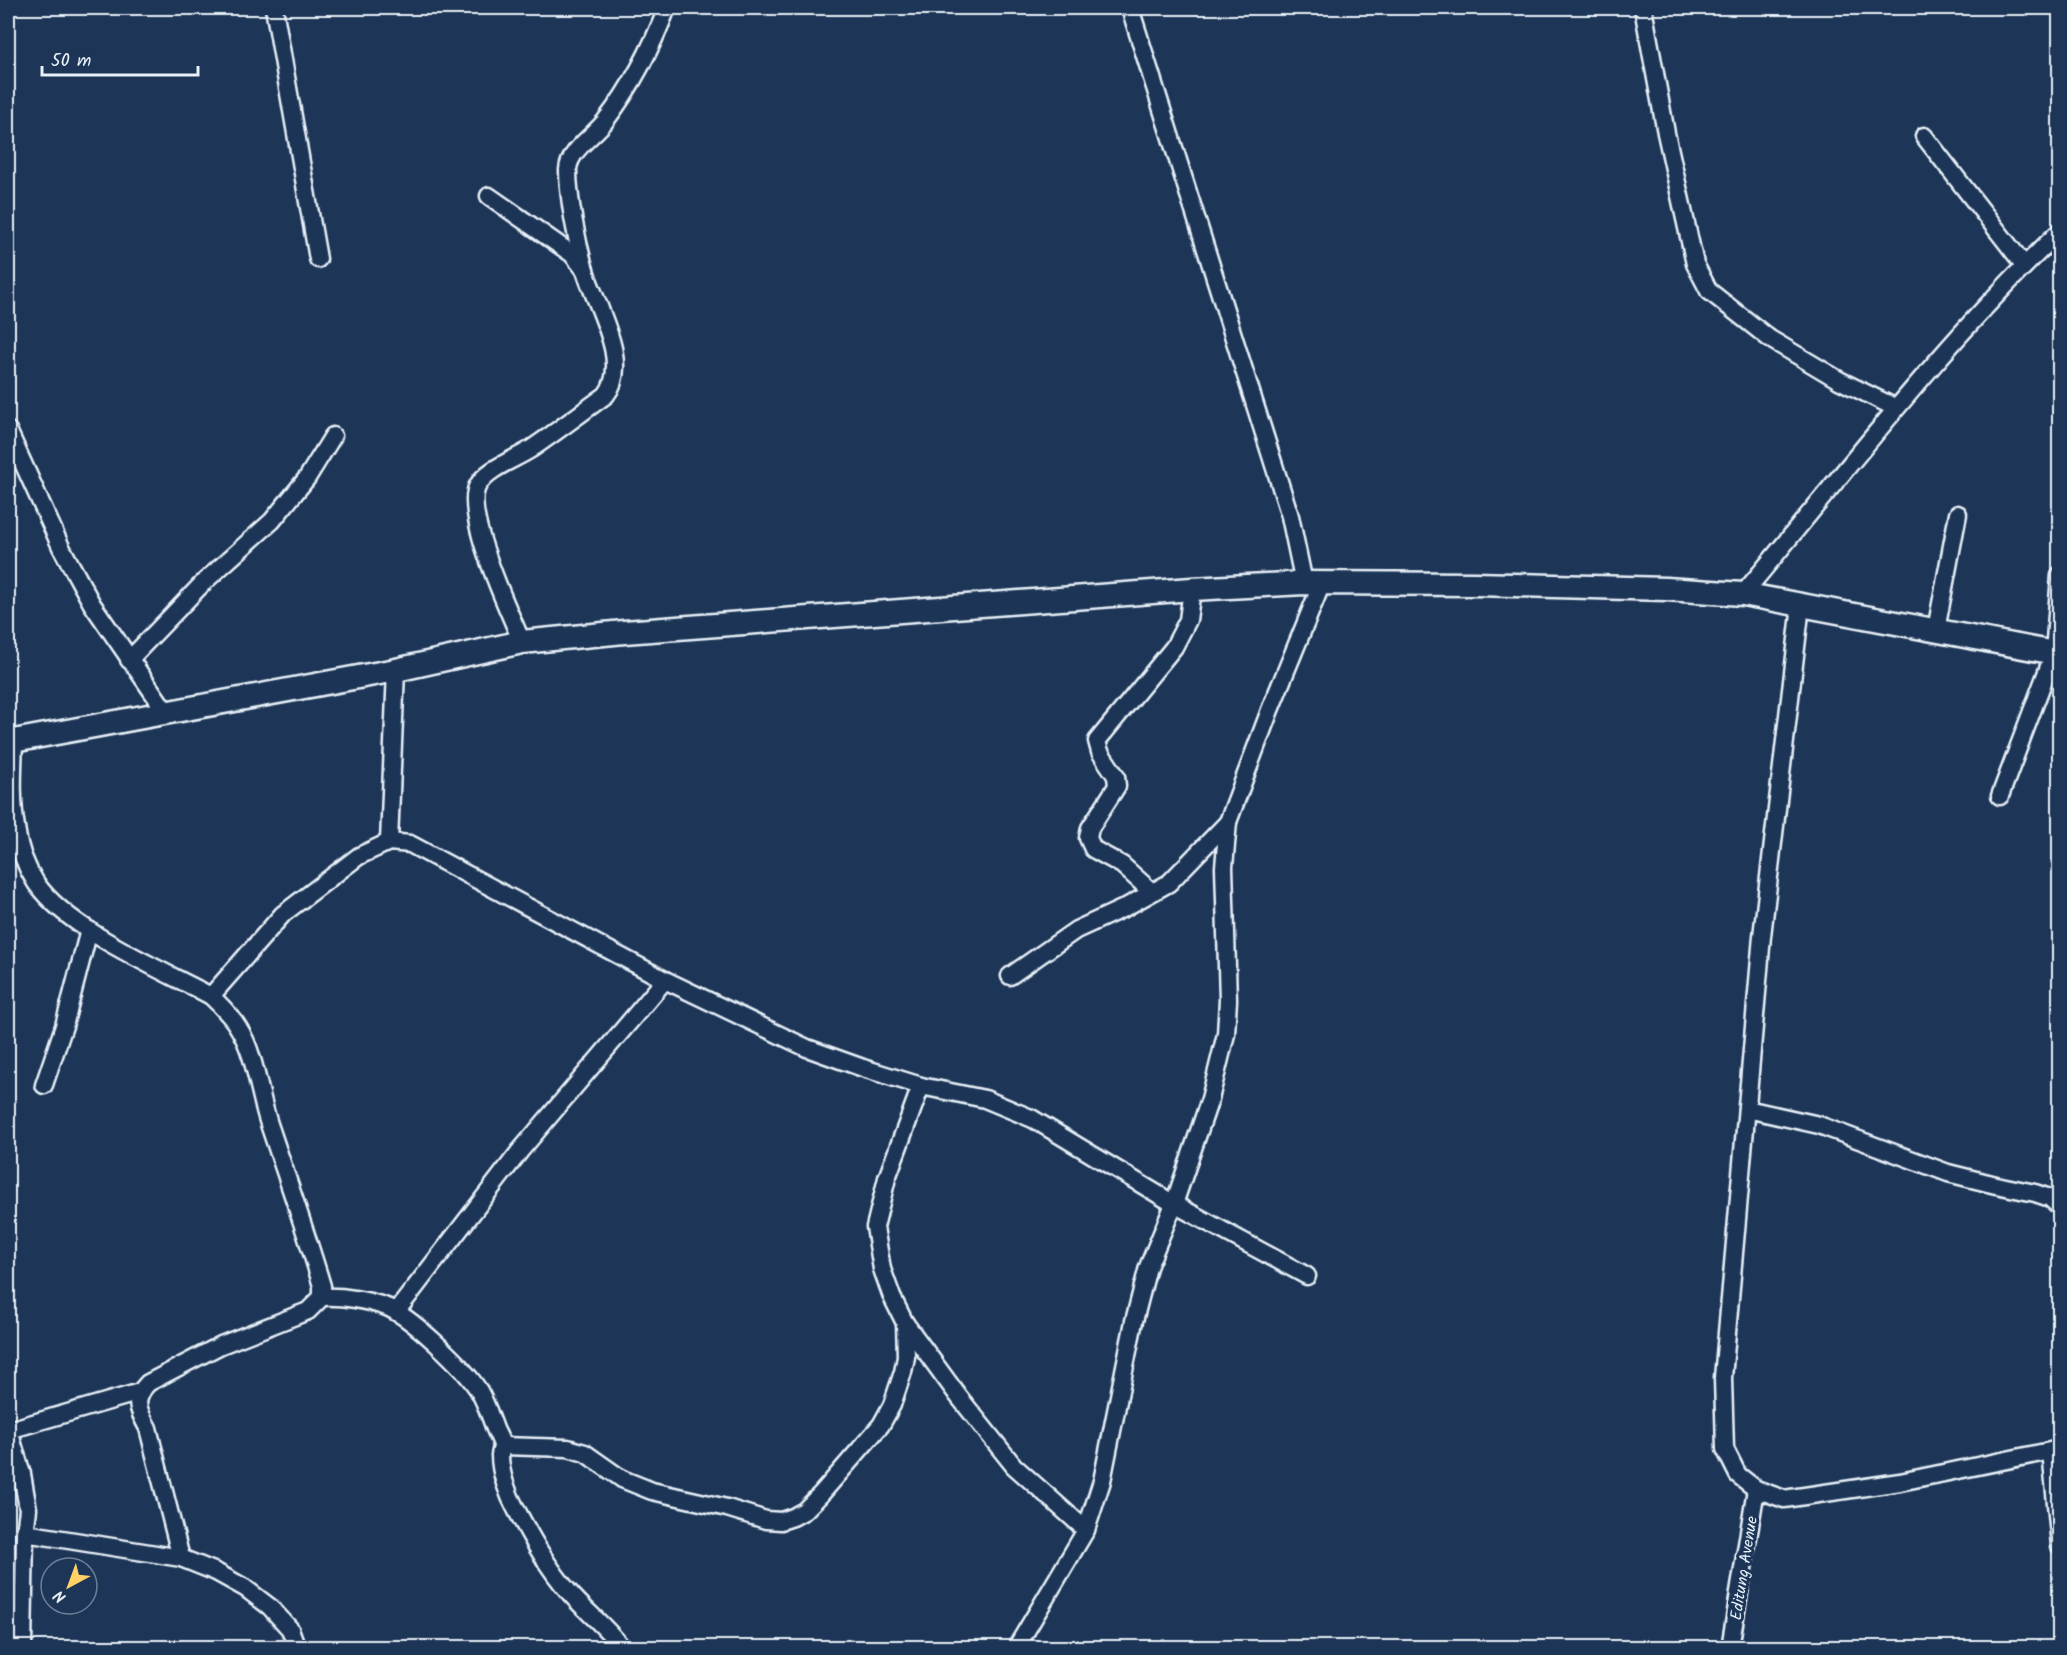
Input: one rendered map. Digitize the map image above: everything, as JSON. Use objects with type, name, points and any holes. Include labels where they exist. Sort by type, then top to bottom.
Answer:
[{"type":"street","points":[[274,8],[318,259]]},
{"type":"street","points":[[522,642],[499,591],[480,531],[474,506],[477,486],[487,475],[530,449],[606,395],[613,386],[615,374],[613,346],[585,270],[568,167],[573,155],[605,122],[630,87],[667,8]]},
{"type":"street","points":[[1016,1647],[1086,1530],[1101,1481],[1134,1321],[1148,1267],[1174,1204],[1210,1099],[1226,1034],[1228,1000],[1224,867],[1228,822],[1270,710],[1313,583],[1130,8]]},
{"type":"street","points":[[1643,8],[1666,133],[1695,264],[1709,291],[1770,339],[1839,380],[1896,408]]},
{"type":"street","points":[[1924,136],[2024,265]]},
{"type":"street","points":[[489,196],[572,254],[585,270]]},
{"type":"street","points":[[1743,594],[1896,408],[2024,265],[2060,231]]},
{"type":"street","points":[[8,430],[61,548],[92,604],[167,713]]},
{"type":"street","points":[[129,660],[204,582],[272,521],[307,478],[333,436]]},
{"type":"street","points":[[1936,630],[1958,514]]},
{"type":"street","points":[[2000,796],[2057,654],[2060,575]]},
{"type":"street","points":[[181,1558],[148,1428],[141,1417],[137,1401],[140,1392],[148,1383],[221,1346],[308,1311],[322,1297],[322,1286],[269,1123],[249,1052],[239,1028],[211,996],[89,930],[65,914],[36,883],[24,860],[16,829],[12,798],[11,742],[396,670],[522,642],[624,632],[1192,589],[1313,583],[1475,584],[1666,589],[1743,594],[2057,654]]},
{"type":"street","points":[[1152,892],[1122,865],[1093,849],[1088,838],[1090,828],[1117,786],[1116,776],[1100,752],[1097,741],[1174,647],[1188,620],[1192,589]]},
{"type":"street","points":[[1801,605],[1762,936],[1724,1378],[1725,1449],[1738,1475],[1756,1490],[1784,1499],[1900,1482],[2055,1450],[2060,1546]]},
{"type":"street","points":[[389,842],[396,670]]},
{"type":"street","points":[[1011,976],[1076,930],[1124,908],[1169,883],[1228,822]]},
{"type":"street","points":[[211,996],[283,914],[359,856],[389,842],[410,844],[665,980],[807,1048],[921,1086],[985,1099],[1033,1119],[1174,1204],[1307,1276]]},
{"type":"street","points":[[44,1085],[64,1026],[89,930]]},
{"type":"street","points":[[396,1312],[520,1151],[665,980]]},
{"type":"street","points":[[921,1086],[887,1178],[875,1227],[882,1269],[892,1297],[905,1323],[959,1397],[1014,1466],[1086,1530]]},
{"type":"street","points":[[1747,1109],[1819,1125],[1948,1173],[2035,1192],[2050,1198],[2060,1207]]},
{"type":"street","points":[[322,1297],[362,1301],[396,1312],[460,1367],[478,1390],[490,1415],[502,1446],[500,1455],[504,1480],[515,1509],[553,1572],[568,1591],[622,1647]]},
{"type":"street","points":[[502,1446],[568,1449],[585,1453],[622,1479],[652,1491],[727,1508],[766,1520],[787,1519],[804,1511],[821,1494],[881,1425],[892,1405],[903,1372],[906,1357],[905,1323]]},
{"type":"street","points":[[23,1647],[24,1533],[28,1509],[22,1474],[8,1429],[140,1392]]},
{"type":"street","name":"Editung Avenue","points":[[1730,1647],[1756,1490]]},
{"type":"street","points":[[24,1533],[181,1558],[216,1572],[245,1588],[270,1607],[290,1629],[297,1647]]}]
